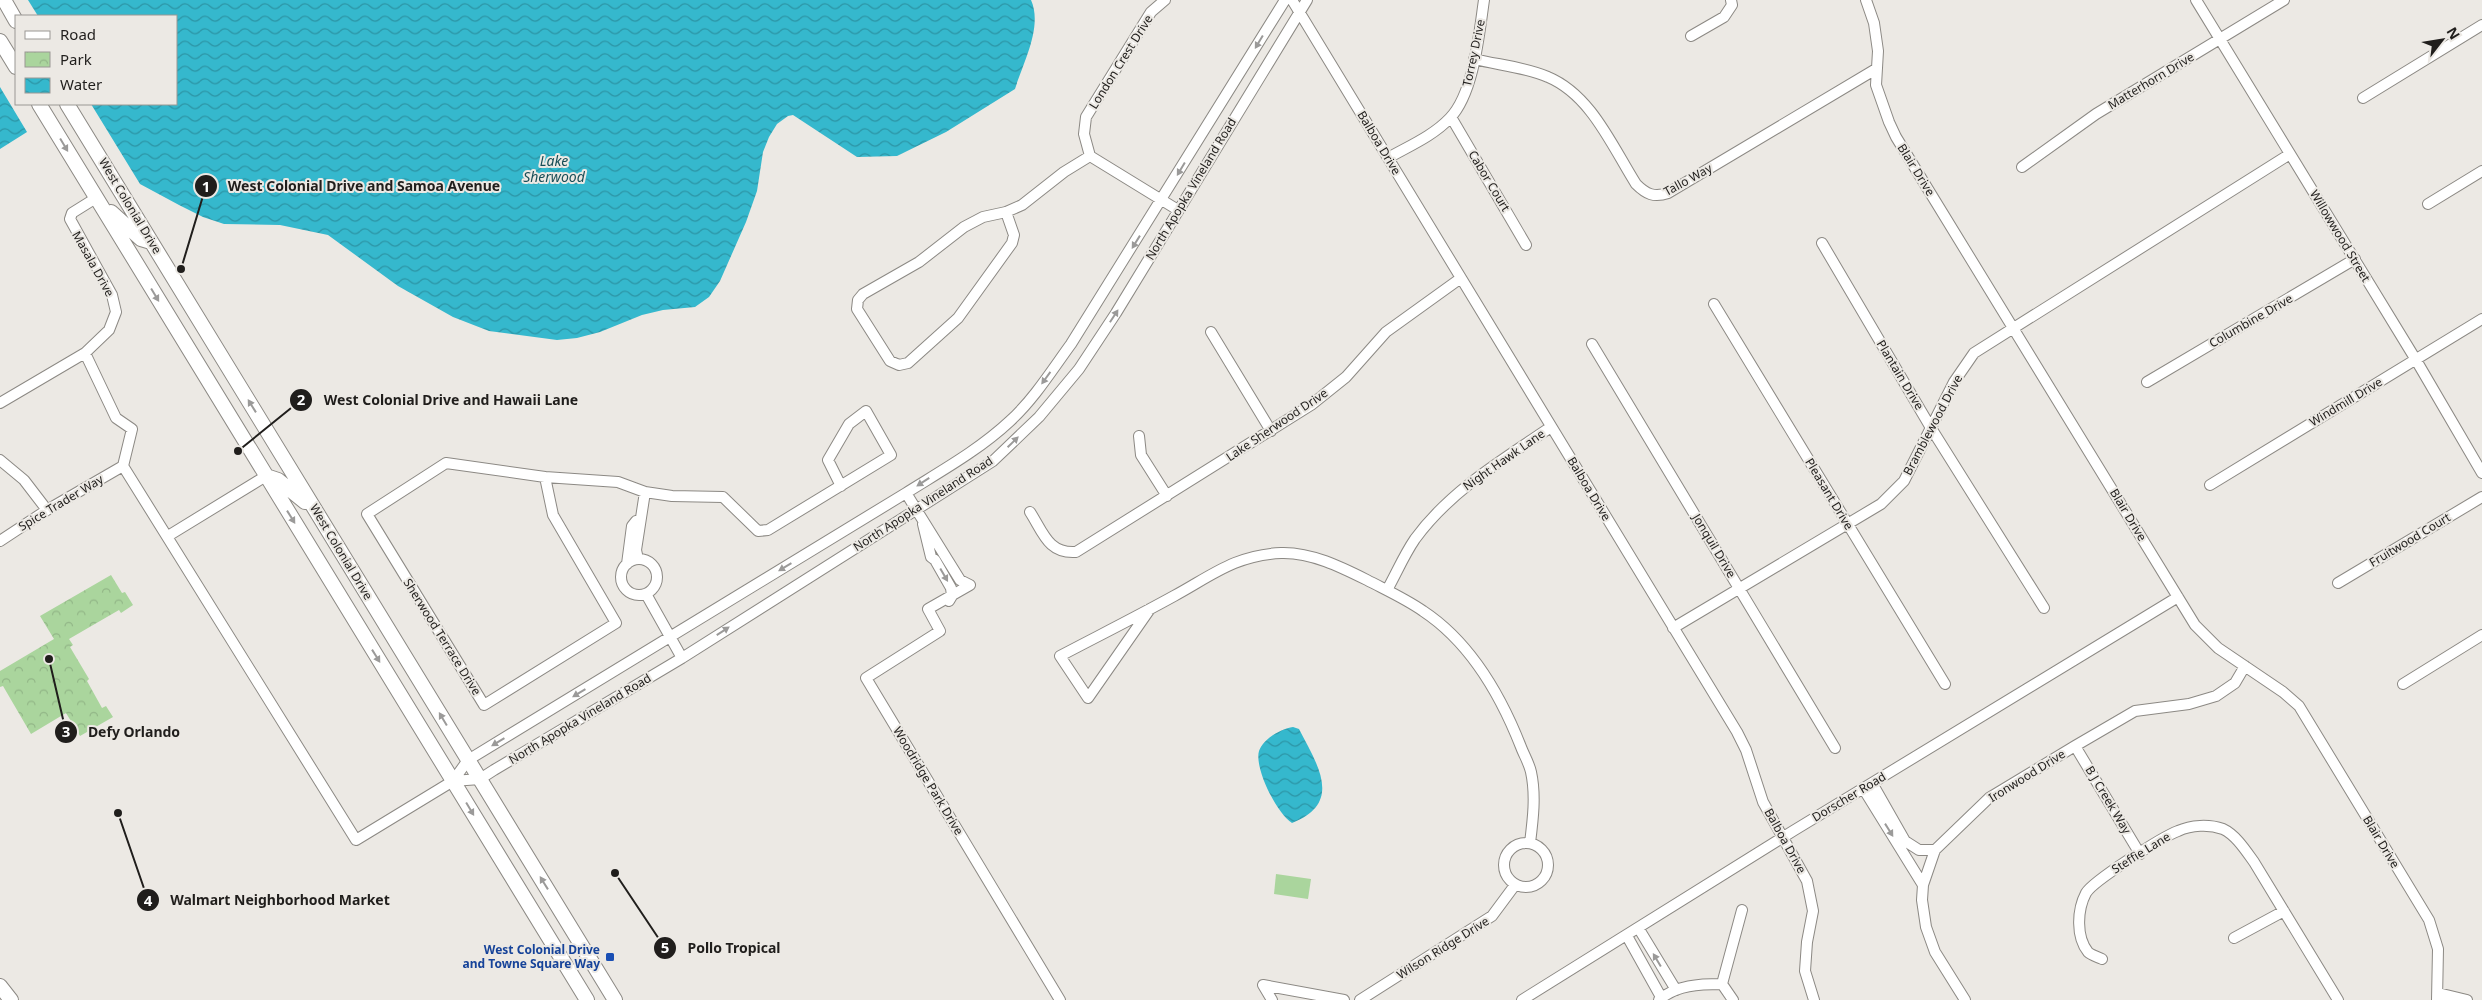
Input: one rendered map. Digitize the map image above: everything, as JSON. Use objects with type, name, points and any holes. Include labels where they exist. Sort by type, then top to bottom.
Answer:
[{"type":"highway","points":[[4,0],[15,19]]},
{"type":"highway","points":[[0,41],[15,65]]},
{"type":"highway","name":"West Colonial Drive","points":[[39,105],[586,999]]},
{"type":"highway","name":"West Colonial Drive","points":[[68,105],[615,1000]]},
{"type":"highway","points":[[96,198],[130,231],[141,239],[152,242]]},
{"type":"highway","points":[[266,476],[292,490],[317,512]]},
{"type":"highway","points":[[0,986],[11,1000]]},
{"type":"street","name":"London Crest Drive","points":[[1090,156],[1084,134],[1086,117],[1151,12],[1165,0]]},
{"type":"street","name":"North Apopka Vineland Road","points":[[468,760],[906,493],[977,447],[1010,421],[1041,385],[1071,344],[1162,201],[1285,0]]},
{"type":"street","name":"Balboa Drive","points":[[1292,0],[1737,732],[1746,750],[1763,802],[1800,866],[1811,897],[1812,911],[1805,971],[1814,1000]]},
{"type":"street","name":"North Apopka Vineland Road","points":[[480,778],[682,658],[993,461],[1039,417],[1078,369],[1116,313],[1307,0]]},
{"type":"street","name":"Torrey Drive","points":[[1388,158],[1432,133],[1451,117],[1466,91],[1474,60],[1484,0]]},
{"type":"street","points":[[1692,36],[1724,17],[1732,5],[1731,0]]},
{"type":"street","name":"Blair Drive","points":[[1866,0],[1874,23],[1878,51],[1876,85],[1892,129],[2195,625],[2218,648],[2283,692],[2299,706],[2429,920],[2438,949],[2438,996],[2467,1000]]},
{"type":"street","name":"Willowwood Street","points":[[2196,0],[2416,360],[2482,474]]},
{"type":"street","name":"Matterhorn Drive","points":[[2022,167],[2096,114],[2284,0]]},
{"type":"street","points":[[2363,98],[2482,25]]},
{"type":"street","name":"Tallo Way","points":[[1474,60],[1547,76],[1566,86],[1583,101],[1636,184],[1645,193],[1658,196],[1668,193],[1876,69]]},
{"type":"street","name":"Cabor Court","points":[[1451,117],[1526,245]]},
{"type":"street","name":"Bramblewood Drive","points":[[1673,628],[1881,504],[1904,481],[1954,382],[1974,354],[2013,327],[2290,154]]},
{"type":"street","points":[[1006,212],[1014,235],[1012,243],[958,318],[908,363],[899,365],[890,361],[857,309],[858,300],[863,294],[919,262],[964,228],[983,217],[1006,212],[1039,193],[1064,172],[1090,156],[1178,210]]},
{"type":"street","points":[[2428,204],[2482,171]]},
{"type":"street","name":"Masala Drive","points":[[0,403],[85,353],[109,330],[116,312],[112,295],[70,219],[72,213],[96,198]]},
{"type":"street","name":"Plantain Drive","points":[[1822,243],[1931,428],[2044,608]]},
{"type":"street","name":"Columbine Drive","points":[[2147,382],[2355,260]]},
{"type":"street","name":"Lake Sherwood Drive","points":[[1030,512],[1052,548],[1065,553],[1076,552],[1311,405],[1346,377],[1386,332],[1461,278]]},
{"type":"street","name":"Pleasant Drive","points":[[1714,304],[1945,684]]},
{"type":"street","name":"Windmill Drive","points":[[2210,485],[2482,319]]},
{"type":"street","points":[[1211,332],[1271,431]]},
{"type":"street","name":"Jonquil Drive","points":[[1592,344],[1835,748]]},
{"type":"street","points":[[85,353],[116,418],[132,428],[124,466],[356,840],[453,782],[480,778]]},
{"type":"street","name":"Sherwood Terrace Drive","points":[[545,477],[553,515],[616,623],[484,705],[367,514],[446,463],[545,477],[618,482],[645,492],[672,496],[723,497],[758,531],[768,530],[841,486],[891,455],[866,411],[849,424],[828,460],[841,486]]},
{"type":"street","name":"Night Hawk Lane","points":[[1387,590],[1414,541],[1437,512],[1475,478],[1551,427]]},
{"type":"street","points":[[1139,436],[1141,455],[1167,496]]},
{"type":"street","points":[[0,460],[24,480],[47,510]]},
{"type":"street","name":"Spice Trader Way","points":[[0,541],[47,510],[124,466]]},
{"type":"street","points":[[168,536],[266,476]]},
{"type":"street","points":[[638,559],[636,550],[645,492]]},
{"type":"street","name":"Woodridge Park Drive","points":[[906,493],[923,524],[931,558],[935,560],[951,588],[952,596]]},
{"type":"street","name":"Fruitwood Court","points":[[2338,583],[2482,497]]},
{"type":"street","points":[[627,564],[638,559],[651,563],[657,574],[655,586],[646,594],[635,595],[624,588],[621,576],[627,564],[632,526],[640,517]]},
{"type":"street","name":"Woodridge Park Drive","points":[[923,524],[932,532],[960,580],[970,585],[952,596],[946,605],[930,612],[940,631],[866,678],[1060,1000]]},
{"type":"street","points":[[1150,609],[1088,698],[1060,656],[1150,609],[1207,575],[1245,559],[1281,554],[1302,554],[1343,568],[1424,611],[1457,640],[1481,671],[1510,718],[1530,771],[1534,802],[1530,843]]},
{"type":"street","points":[[646,594],[682,658]]},
{"type":"street","name":"Dorscher Road","points":[[1522,1000],[1863,788],[2178,597]]},
{"type":"street","points":[[2402,684],[2482,635]]},
{"type":"street","name":"Ironwood Drive","points":[[1965,1000],[1935,952],[1926,927],[1922,900],[1923,886],[1935,850],[1989,798],[2075,746],[2135,711],[2189,704],[2216,696],[2235,683],[2245,666]]},
{"type":"street","name":"B J Creek Way","points":[[2075,746],[2140,854]]},
{"type":"street","points":[[453,782],[468,760]]},
{"type":"street","points":[[1872,783],[1906,841],[1919,850],[1935,850]]},
{"type":"street","points":[[1863,788],[1923,886]]},
{"type":"street","name":"Steffie Lane","points":[[2102,959],[2088,953],[2080,933],[2080,912],[2086,893],[2098,881],[2177,831],[2203,825],[2224,830],[2240,844],[2254,862],[2338,1000]]},
{"type":"street","points":[[1530,843],[1542,850],[1546,856],[1548,872],[1543,880],[1536,885],[1522,888],[1515,885],[1505,872],[1505,857],[1514,846],[1530,843]]},
{"type":"street","name":"Wilson Ridge Drive","points":[[1360,1000],[1492,916],[1515,885]]},
{"type":"street","points":[[1722,984],[1742,910]]},
{"type":"street","points":[[2234,938],[2284,911]]},
{"type":"street","points":[[1639,929],[1676,990]]},
{"type":"street","points":[[1627,936],[1660,999],[1676,990],[1696,984],[1722,984]]},
{"type":"street","points":[[1722,984],[1734,1000]]},
{"type":"street","points":[[1272,1000],[1263,985],[1344,1000]]},
{"type":"green space","points":[[111,575],[122,593],[125,592],[133,605],[121,613],[119,610],[69,639],[73,645],[70,647],[89,679],[87,681],[102,708],[106,706],[113,717],[80,736],[66,713],[31,734],[3,686],[0,687],[0,671],[54,639],[40,616]]},
{"type":"green space","points":[[1276,874],[1311,879],[1308,899],[1274,894]]},
{"type":"water","name":"Lake Sherwood","points":[[28,0],[1031,0],[1035,22],[1030,45],[1015,89],[946,132],[897,156],[857,157],[793,115],[788,116],[777,124],[769,137],[763,152],[757,191],[746,222],[720,281],[709,297],[695,307],[663,310],[642,315],[600,332],[577,338],[557,340],[489,331],[453,317],[398,286],[328,235],[280,225],[224,224],[203,217],[140,184],[92,105],[178,105],[178,15],[37,15]]},
{"type":"water","points":[[0,87],[27,132],[0,149]]},
{"type":"water","points":[[1293,727],[1299,729],[1313,756],[1322,782],[1322,794],[1318,805],[1308,815],[1292,823],[1280,810],[1268,790],[1258,759],[1261,746],[1269,738],[1278,732]]},
{"type":"place","name":"West Colonial Drive and Samoa Avenue","points":[[181,269]]},
{"type":"place","name":"West Colonial Drive and Hawaii Lane","points":[[238,451]]},
{"type":"place","name":"Defy Orlando","points":[[49,659]]},
{"type":"place","name":"Walmart Neighborhood Market","points":[[118,813]]},
{"type":"place","name":"Pollo Tropical","points":[[615,873]]},
{"type":"place","name":"West Colonial Drive and Towne Square Way","points":[[610,957]]}]
